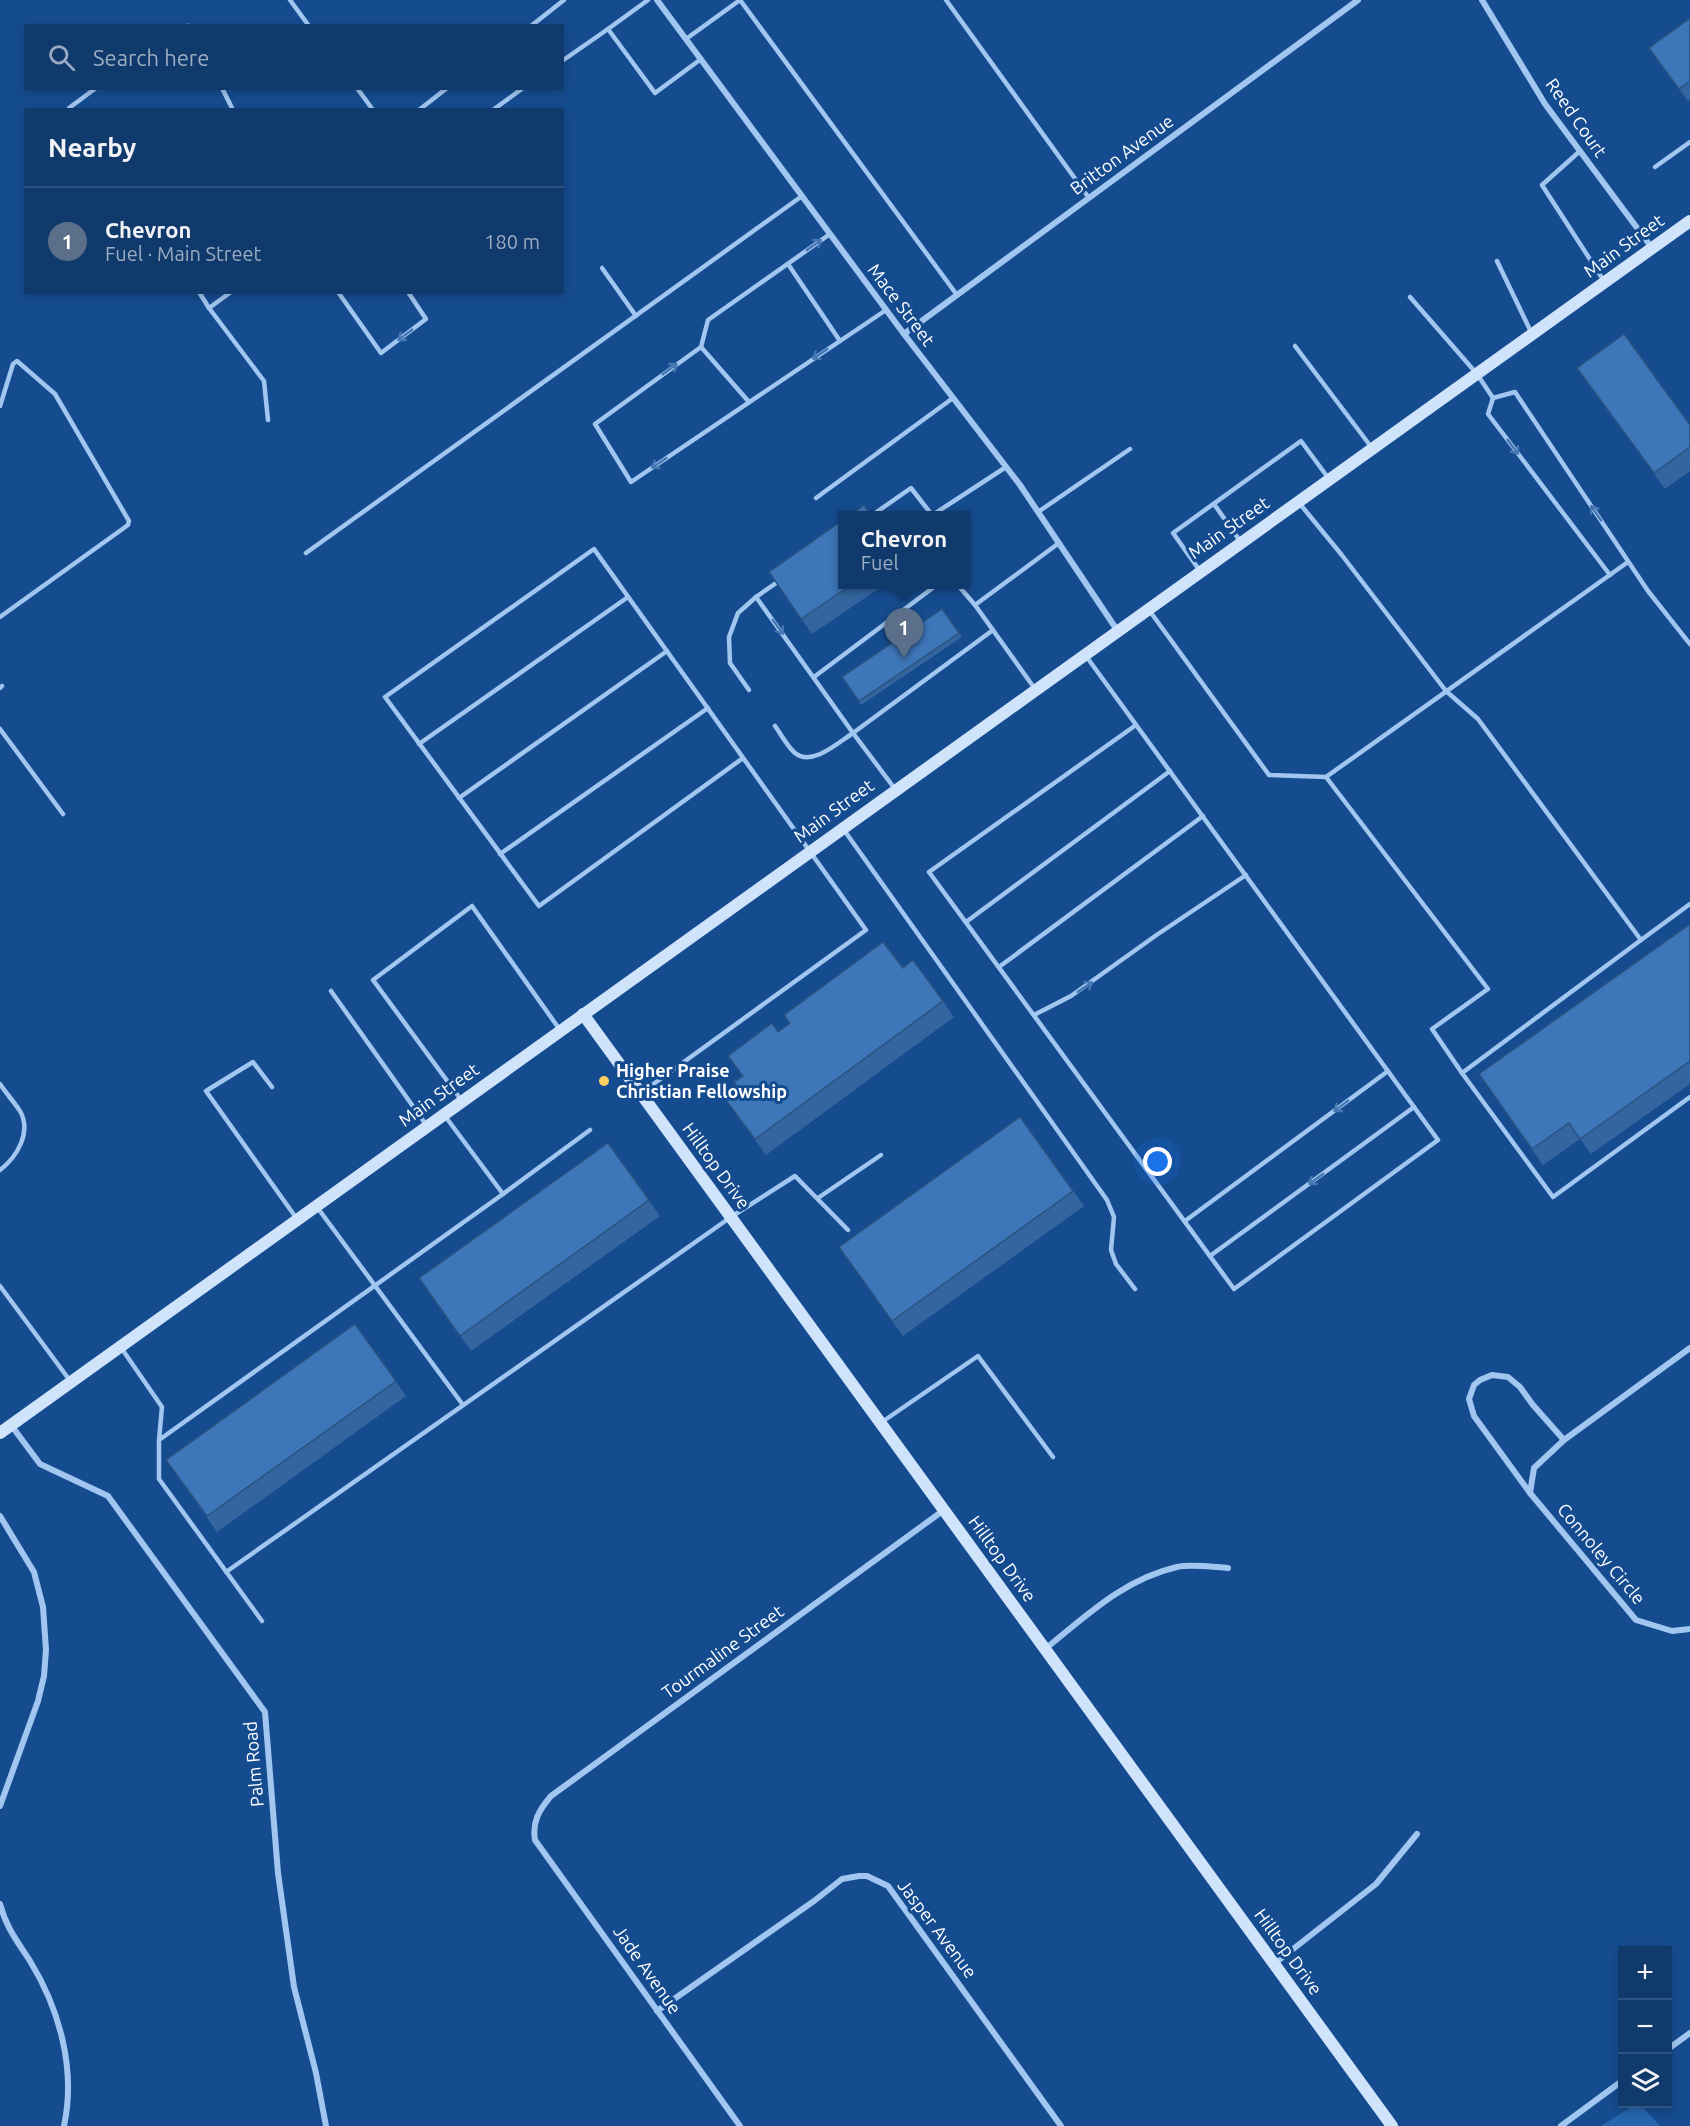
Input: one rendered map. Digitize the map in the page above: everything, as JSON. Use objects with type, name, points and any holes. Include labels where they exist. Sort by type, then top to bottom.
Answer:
[{"type":"main road","name":"Main Street","points":[[0,1433],[1690,221]]},
{"type":"main road","name":"Hilltop Drive","points":[[584,1014],[1392,2126]]},
{"type":"street","name":"Mace Street","points":[[657,0],[886,310],[1006,467],[1117,630]]},
{"type":"street","name":"Britton Avenue","points":[[904,334],[1358,0]]},
{"type":"street","name":"Reed Court","points":[[1482,0],[1545,104],[1652,248]]},
{"type":"street","points":[[1530,1493],[1534,1468],[1564,1440],[1690,1348]]},
{"type":"street","name":"Connoley Circle","points":[[1564,1440],[1520,1387],[1508,1377],[1492,1375],[1474,1385],[1468,1399],[1474,1416],[1530,1493],[1636,1620],[1672,1631],[1690,1629]]},
{"type":"street","name":"Palm Road","points":[[11,1425],[40,1464],[108,1496],[265,1712],[278,1873],[294,1987],[316,2073],[326,2126]]},
{"type":"street","name":"Tourmaline Street","points":[[534,1830],[538,1810],[551,1796],[944,1510]]},
{"type":"street","points":[[0,1516],[34,1572],[43,1607],[46,1650],[44,1676],[38,1701],[0,1806]]},
{"type":"street","points":[[1045,1649],[1109,1598],[1138,1580],[1179,1567],[1228,1568]]},
{"type":"street","name":"Jade Avenue","points":[[534,1830],[535,1840],[740,2126]]},
{"type":"street","points":[[1274,1964],[1376,1884],[1417,1834]]},
{"type":"street","name":"Jasper Avenue","points":[[657,2011],[842,1879],[859,1876],[874,1878],[888,1886],[1061,2126]]},
{"type":"street","points":[[0,1904],[13,1937],[44,1986],[61,2035],[68,2081],[68,2104],[64,2126]]},
{"type":"street","points":[[1672,2046],[1690,2033]]},
{"type":"street","points":[[1561,2126],[1618,2085]]},
{"type":"lane","points":[[290,0],[308,24]]},
{"type":"lane","points":[[534,24],[564,0]]},
{"type":"lane","points":[[564,60],[648,0]]},
{"type":"lane","points":[[686,39],[740,0],[957,295]]},
{"type":"lane","points":[[946,0],[1089,198]]},
{"type":"lane","points":[[608,30],[655,93],[701,59]]},
{"type":"lane","points":[[69,108],[93,90]]},
{"type":"lane","points":[[223,90],[232,108]]},
{"type":"lane","points":[[358,90],[372,108]]},
{"type":"lane","points":[[422,108],[444,90]]},
{"type":"lane","points":[[496,108],[520,90]]},
{"type":"lane","points":[[1655,168],[1690,142]]},
{"type":"lane","points":[[1580,151],[1542,185],[1605,282]]},
{"type":"lane","points":[[306,554],[802,196]]},
{"type":"lane","points":[[830,234],[708,320],[701,347],[595,424],[631,482],[886,310]]},
{"type":"lane","points":[[1497,261],[1532,334]]},
{"type":"lane","points":[[788,264],[840,340]]},
{"type":"lane","points":[[602,268],[636,316]]},
{"type":"lane","points":[[200,294],[264,381],[268,420]]},
{"type":"lane","points":[[209,308],[228,294]]},
{"type":"lane","points":[[339,294],[381,353],[426,320],[409,294]]},
{"type":"lane","points":[[1410,297],[1477,374],[1493,398]]},
{"type":"lane","points":[[1295,346],[1372,448]]},
{"type":"lane","points":[[701,347],[750,402]]},
{"type":"lane","points":[[0,406],[13,364],[17,361],[55,394],[129,521],[128,525],[0,617]]},
{"type":"lane","points":[[1493,398],[1515,392],[1628,562],[1690,644]]},
{"type":"lane","points":[[816,498],[953,398]]},
{"type":"lane","points":[[1493,398],[1488,414],[1610,575]]},
{"type":"lane","points":[[1200,571],[1173,533],[1301,441],[1329,479]]},
{"type":"lane","points":[[1038,512],[1130,449]]},
{"type":"lane","points":[[937,511],[1006,467]]},
{"type":"lane","points":[[878,511],[911,488],[928,511]]},
{"type":"lane","points":[[1298,501],[1446,691],[1478,719],[1641,940]]},
{"type":"lane","points":[[1214,504],[1241,542]]},
{"type":"lane","points":[[975,605],[1059,543]]},
{"type":"lane","points":[[641,1093],[866,930],[594,549],[385,697],[539,906],[743,758]]},
{"type":"lane","points":[[1148,608],[1269,775],[1326,777],[1628,562]]},
{"type":"lane","points":[[749,690],[730,663],[729,637],[738,613],[780,580]]},
{"type":"lane","points":[[814,677],[933,589]]},
{"type":"lane","points":[[961,589],[975,605],[1035,689]]},
{"type":"lane","points":[[419,744],[628,597]]},
{"type":"lane","points":[[756,597],[895,789]]},
{"type":"lane","points":[[775,726],[796,754],[809,757],[827,751],[993,630]]},
{"type":"lane","points":[[459,798],[667,651]]},
{"type":"lane","points":[[1084,654],[1246,875],[1438,1140],[1234,1289],[929,872],[1136,725]]},
{"type":"lane","points":[[500,854],[708,708]]},
{"type":"lane","points":[[0,729],[63,814]]},
{"type":"lane","points":[[966,922],[1170,771]]},
{"type":"lane","points":[[1326,777],[1488,989],[1432,1029],[1462,1074],[1553,1197],[1690,1097]]},
{"type":"lane","points":[[999,967],[1203,816]]},
{"type":"lane","points":[[843,827],[1107,1200],[1114,1217],[1111,1250],[1116,1264],[1135,1289]]},
{"type":"lane","points":[[1034,1016],[1071,996],[1246,875]]},
{"type":"lane","points":[[1462,1074],[1690,904]]},
{"type":"lane","points":[[462,1101],[373,980],[472,906],[560,1030]]},
{"type":"lane","points":[[331,991],[427,1126]]},
{"type":"lane","points":[[272,1087],[253,1062],[206,1091],[297,1219]]},
{"type":"lane","points":[[1185,1221],[1388,1071]]},
{"type":"lane","points":[[0,1084],[21,1113],[23,1125],[20,1148],[0,1170]]},
{"type":"lane","points":[[1210,1256],[1414,1107]]},
{"type":"lane","points":[[443,1114],[503,1194]]},
{"type":"lane","points":[[159,1440],[590,1130]]},
{"type":"lane","points":[[818,1198],[881,1155]]},
{"type":"lane","points":[[226,1572],[731,1217],[795,1176],[848,1230]]},
{"type":"lane","points":[[316,1205],[464,1405]]},
{"type":"lane","points":[[0,1286],[71,1382]]},
{"type":"lane","points":[[120,1347],[162,1407],[159,1479],[262,1622]]},
{"type":"lane","points":[[881,1423],[978,1356],[1053,1457]]},
{"type":"shaded area","points":[[1630,2108],[1644,2108],[1660,2126],[1601,2126]]},
{"type":"building","points":[[1690,18],[1690,81],[1679,89],[1649,48]]},
{"type":"building","points":[[1624,334],[1690,425],[1690,447],[1654,473],[1577,368]]},
{"type":"building","points":[[864,505],[868,511],[856,511]]},
{"type":"building","points":[[838,524],[838,589],[845,589],[801,619],[769,572]]},
{"type":"building","points":[[942,609],[959,633],[859,701],[842,677]]},
{"type":"building","points":[[1690,924],[1690,1061],[1580,1139],[1569,1123],[1532,1149],[1479,1074]]},
{"type":"building","points":[[883,942],[903,968],[913,960],[943,1001],[755,1139],[722,1095],[736,1085],[734,1082],[743,1076],[728,1056],[772,1023],[778,1032],[790,1023],[784,1015]]},
{"type":"building","points":[[1020,1117],[1073,1191],[892,1321],[839,1247]]},
{"type":"building","points":[[608,1143],[649,1200],[460,1336],[419,1278]]},
{"type":"building","points":[[355,1324],[396,1381],[207,1516],[166,1460]]},
{"type":"place","name":"Chevron","points":[[904,658]]},
{"type":"place","name":"Higher Praise Christian Fellowship","points":[[604,1081]]}]
